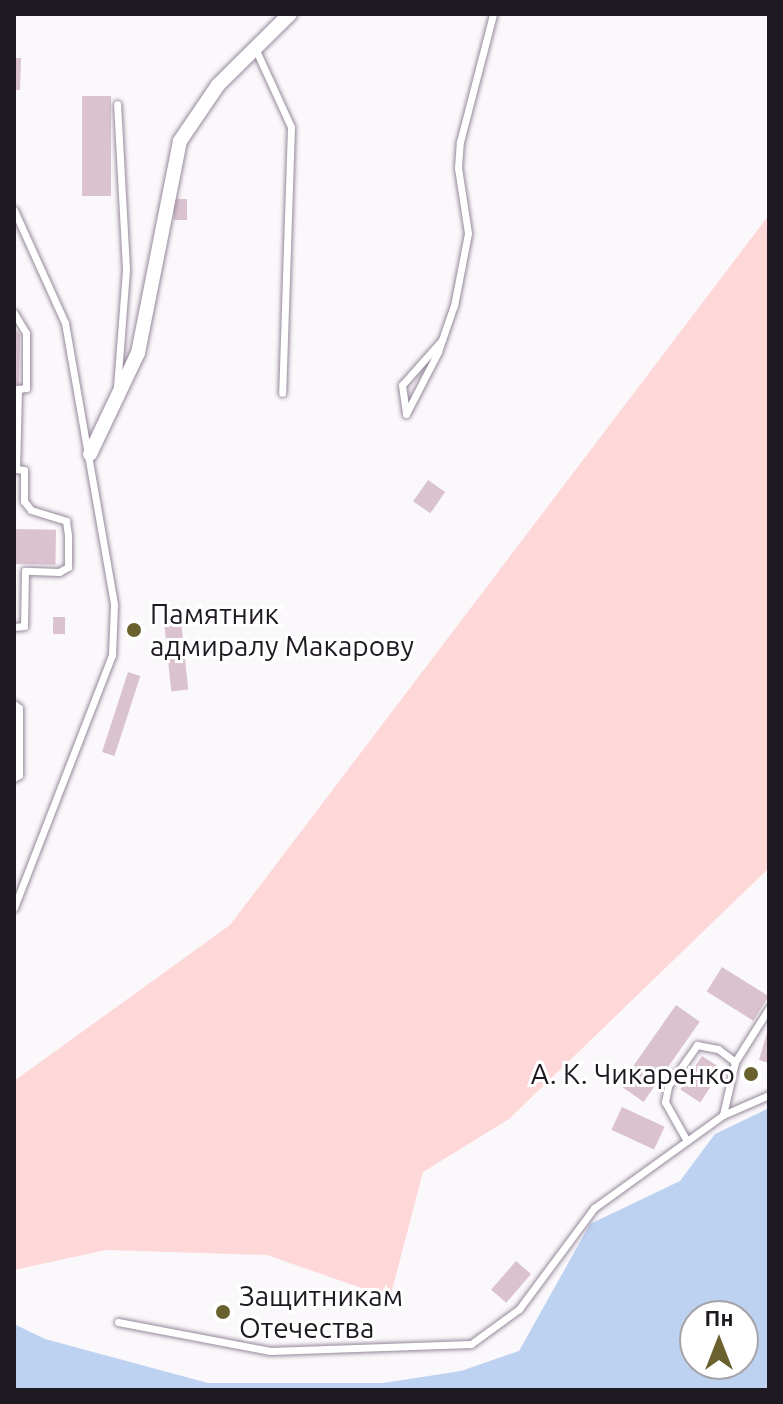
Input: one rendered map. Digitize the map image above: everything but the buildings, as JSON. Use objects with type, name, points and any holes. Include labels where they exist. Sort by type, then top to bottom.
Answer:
[{"type":"street","points":[[90,454],[138,353],[180,141],[224,78],[290,14]]},
{"type":"lane","points":[[442,340],[402,385],[406,414],[442,340],[468,233],[458,168],[460,142],[493,14]]},
{"type":"lane","points":[[255,48],[291,127],[282,393]]},
{"type":"lane","points":[[116,397],[126,269],[117,104]]},
{"type":"lane","points":[[14,210],[65,323],[114,605],[112,655],[14,908]]},
{"type":"lane","points":[[14,313],[26,333],[26,388],[18,389],[16,469],[24,470],[24,501],[31,510],[66,521],[68,535],[68,567],[59,572],[25,571],[24,626],[14,627]]},
{"type":"lane","points":[[14,704],[19,708],[19,775],[14,778]]},
{"type":"lane","points":[[723,1115],[735,1062],[769,1008]]},
{"type":"lane","points":[[687,1141],[665,1102],[668,1086],[697,1045],[718,1049],[735,1062]]},
{"type":"lane","points":[[118,1322],[270,1351],[471,1344],[519,1309],[594,1208],[723,1115],[769,1095]]},
{"type":"shaded area","points":[[769,215],[769,868],[509,1119],[423,1172],[390,1298],[267,1255],[106,1250],[14,1270],[14,1081],[230,925]]},
{"type":"water","points":[[769,1108],[769,1390],[14,1390],[14,1324],[45,1339],[208,1383],[383,1383],[461,1371],[519,1351],[590,1224],[680,1181],[715,1134]]},
{"type":"place","name":"Памятник адмиралу Макарову","points":[[134,630]]},
{"type":"place","name":"А. К. Чикаренко","points":[[751,1074]]},
{"type":"place","name":"Защитникам Отечества","points":[[223,1312]]}]
